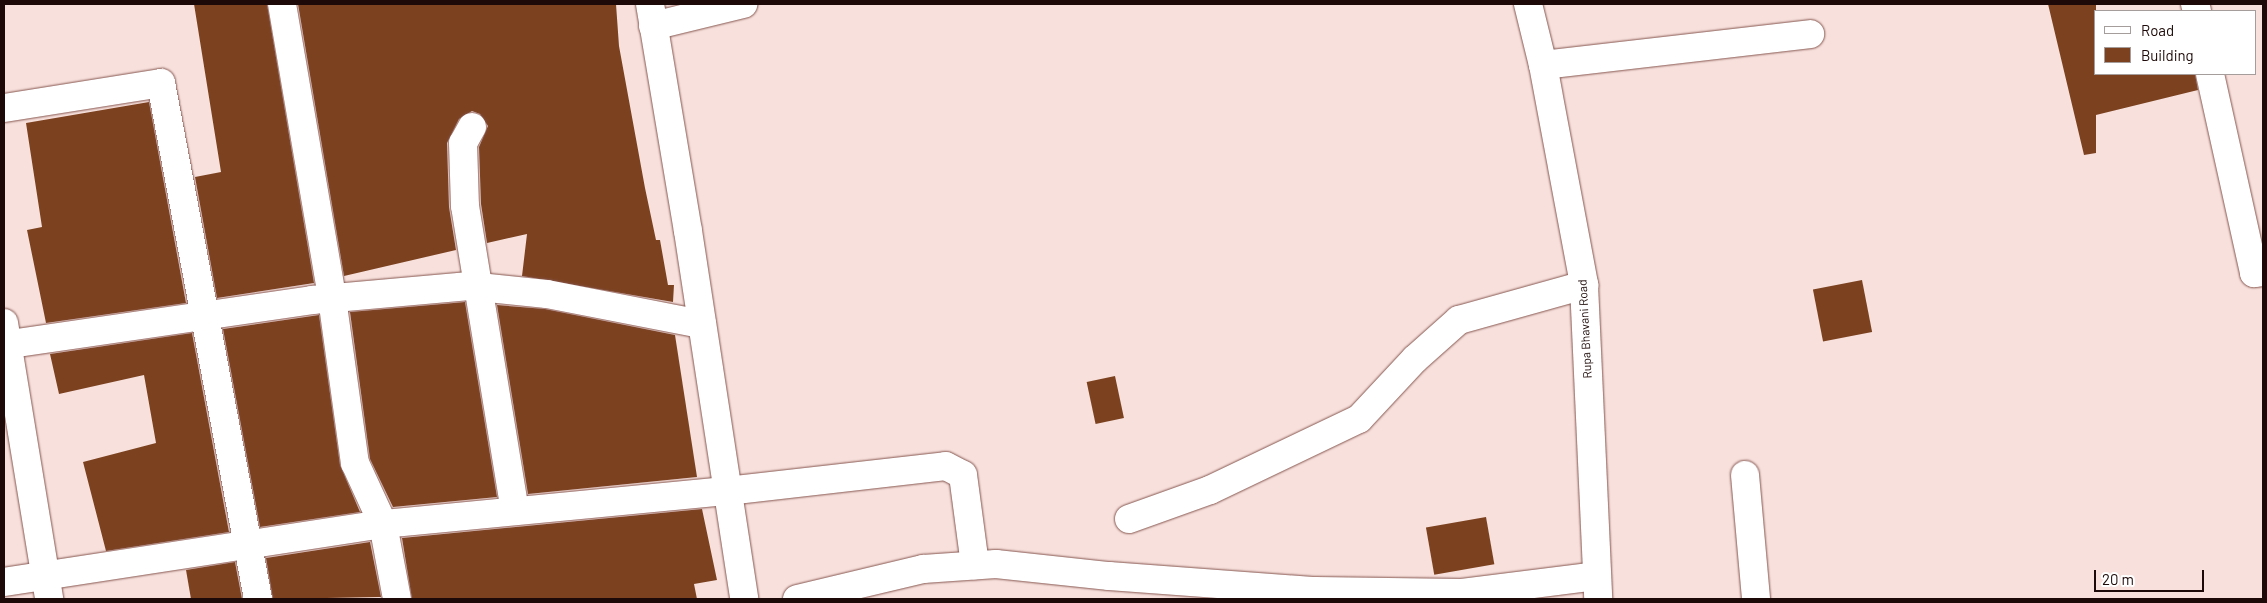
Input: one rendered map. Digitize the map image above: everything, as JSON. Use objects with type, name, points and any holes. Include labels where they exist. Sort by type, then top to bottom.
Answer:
[{"type":"street","points":[[282,4],[332,298],[355,463],[383,524],[397,599]]},
{"type":"street","points":[[743,4],[652,15],[744,599]]},
{"type":"street","name":"Rupa Bhavani Road","points":[[1528,4],[1543,65],[1584,285],[1597,588]]},
{"type":"street","points":[[1543,65],[1810,34]]},
{"type":"street","points":[[2210,75],[2254,274],[2263,272]]},
{"type":"street","points":[[4,108],[161,83],[258,599]]},
{"type":"street","points":[[472,126],[463,144],[465,206],[515,511]]},
{"type":"street","points":[[1129,519],[1210,490],[1359,419],[1415,360],[1459,320],[1584,285]]},
{"type":"street","points":[[47,588],[5,338],[206,315],[332,298],[478,288],[547,294],[702,324]]},
{"type":"street","points":[[4,582],[47,588],[248,544],[383,524],[727,492],[946,466],[963,475],[975,565]]},
{"type":"street","points":[[1745,476],[1756,599]]},
{"type":"street","points":[[798,599],[923,569],[996,564],[1109,576],[1315,591],[1462,592],[1597,588]]},
{"type":"building","points":[[194,4],[267,4],[314,283],[217,298],[195,177],[221,172]]},
{"type":"building","points":[[298,4],[616,4],[619,46],[645,188],[656,240],[660,240],[668,285],[674,285],[673,302],[522,276],[527,234],[487,243],[481,204],[479,147],[488,126],[480,114],[472,111],[459,119],[447,143],[449,207],[456,250],[344,276]]},
{"type":"building","points":[[2048,4],[2096,4],[2096,10],[2094,10],[2094,75],[2195,75],[2198,90],[2096,115],[2096,153],[2084,155]]},
{"type":"building","points":[[149,102],[186,303],[46,323],[27,230],[42,227],[26,123]]},
{"type":"building","points":[[1862,280],[1872,332],[1823,342],[1813,290]]},
{"type":"building","points":[[465,302],[497,497],[393,507],[370,459],[350,312]]},
{"type":"building","points":[[497,305],[545,309],[675,335],[697,477],[528,494]]},
{"type":"building","points":[[319,315],[340,465],[360,512],[260,527],[223,329]]},
{"type":"building","points":[[192,333],[229,532],[106,551],[83,462],[156,443],[144,375],[59,394],[50,354]]},
{"type":"building","points":[[1115,376],[1124,418],[1096,424],[1087,382]]},
{"type":"building","points":[[702,509],[717,580],[694,584],[697,599],[412,599],[402,538]]},
{"type":"building","points":[[1486,517],[1494,564],[1434,575],[1426,528]]},
{"type":"building","points":[[370,542],[381,597],[273,599],[266,558]]},
{"type":"building","points":[[235,562],[242,599],[191,599],[186,570]]}]
